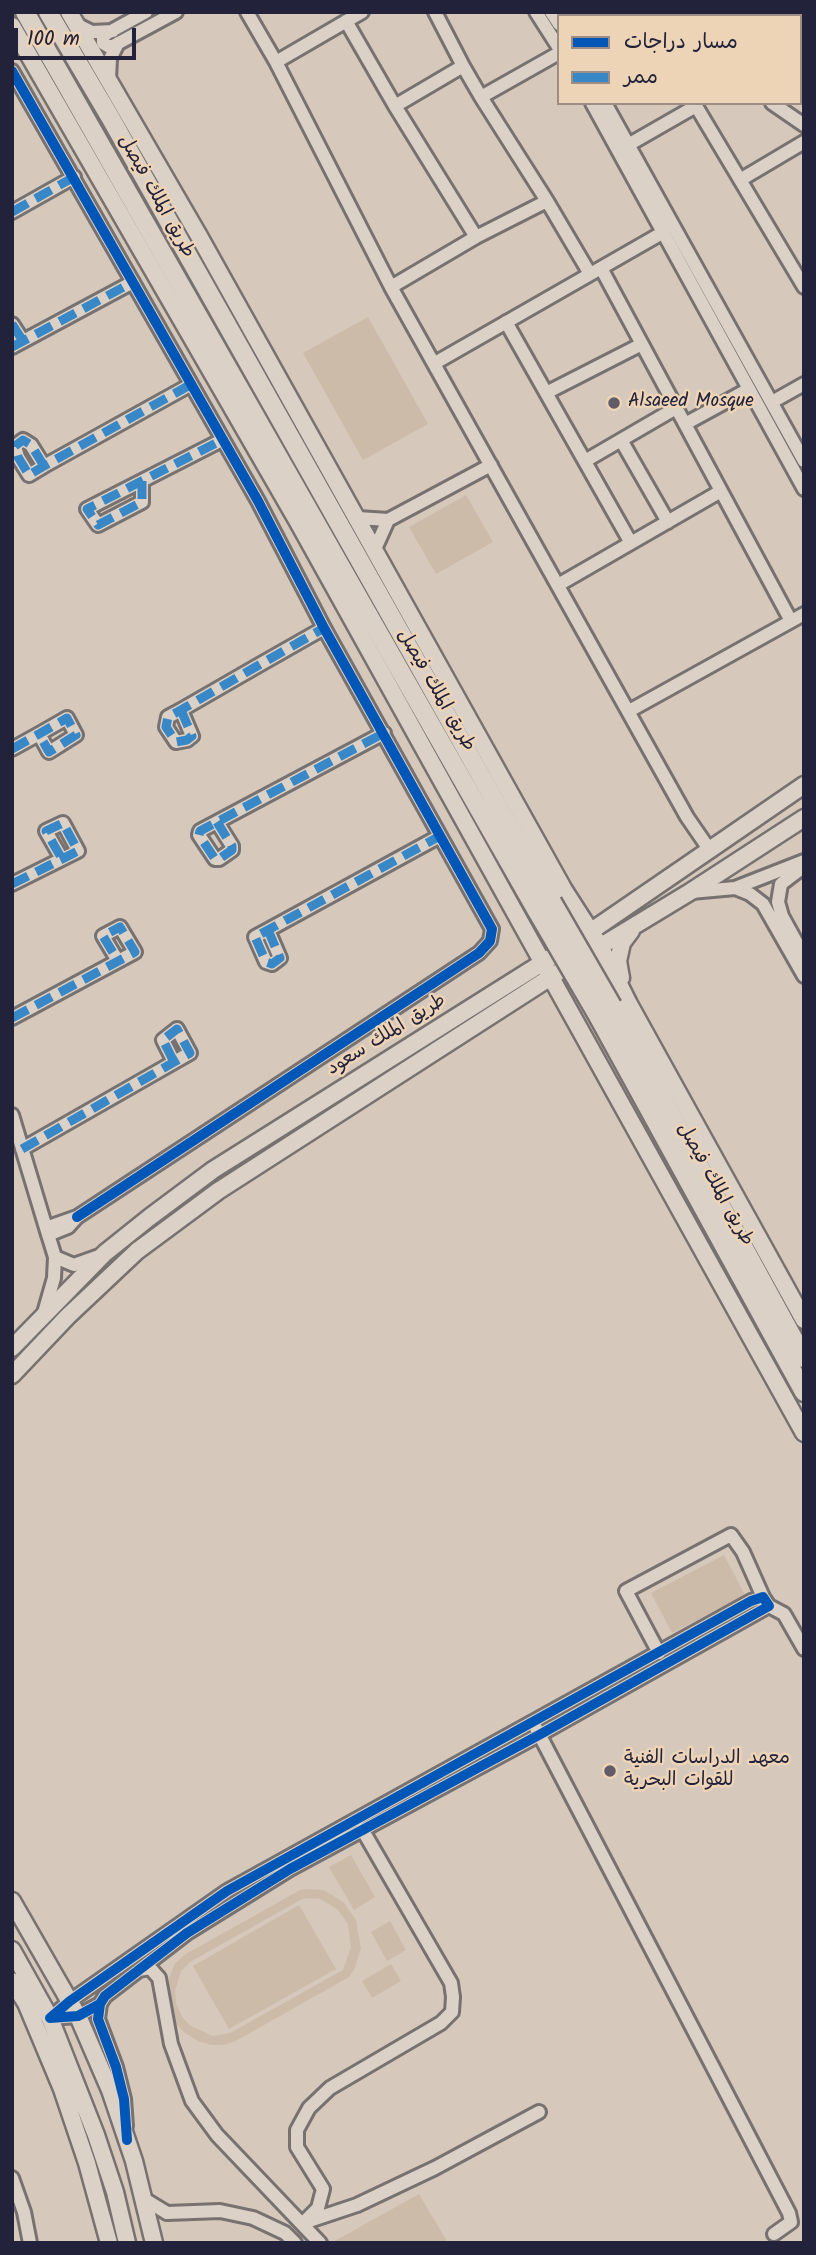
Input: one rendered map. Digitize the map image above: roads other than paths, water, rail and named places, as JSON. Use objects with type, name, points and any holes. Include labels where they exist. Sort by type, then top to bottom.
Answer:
[{"type":"highway","name":"طريق الملك فيصل","points":[[25,12],[193,308],[551,901]]},
{"type":"highway","name":"طريق الملك فيصل","points":[[48,12],[110,117],[613,1008],[804,1358]]},
{"type":"highway","name":"طريق الملك فيصل","points":[[613,1008],[804,1392]]},
{"type":"main road","points":[[73,18],[200,236],[375,549],[551,901],[572,911],[568,922],[541,937],[534,933],[516,911]]},
{"type":"main road","points":[[12,26],[248,432]]},
{"type":"main road","points":[[200,236],[207,290]]},
{"type":"main road","points":[[138,243],[176,278]]},
{"type":"main road","points":[[193,308],[226,391],[248,432],[804,1433]]},
{"type":"main road","name":"طريق الملك سعود","points":[[12,1375],[68,1316],[137,1251],[218,1191],[497,1012],[592,930],[804,785]]},
{"type":"main road","name":"طريق الملك سعود","points":[[12,1348],[105,1253],[213,1170],[491,995],[600,946],[804,818]]},
{"type":"main road","points":[[551,901],[575,905],[596,914],[630,905]]},
{"type":"main road","points":[[575,905],[600,946],[613,1008],[804,1320]]},
{"type":"main road","points":[[491,995],[522,970],[526,963],[526,946],[516,911]]},
{"type":"main road","points":[[613,1008],[622,943],[638,922]]},
{"type":"main road","points":[[579,1029],[576,1001],[579,994],[593,985],[604,981],[611,984],[613,1008]]},
{"type":"main road","points":[[497,1012],[537,996],[554,995],[579,1029]]},
{"type":"main road","points":[[12,1901],[78,2016],[110,2090],[144,2199],[154,2243]]},
{"type":"main road","points":[[12,1950],[50,2018],[96,2135],[115,2192],[127,2243]]},
{"type":"main road","points":[[12,1981],[26,2003],[62,2089],[88,2163],[109,2243]]},
{"type":"street","points":[[109,80],[110,59],[116,37],[146,12]]},
{"type":"street","points":[[73,18],[92,32],[116,37],[176,12]]},
{"type":"street","points":[[247,12],[276,62],[391,287],[687,817],[709,849]]},
{"type":"street","points":[[276,62],[362,12]]},
{"type":"street","points":[[435,12],[481,97],[642,344],[791,621]]},
{"type":"street","points":[[536,12],[557,48]]},
{"type":"street","points":[[346,21],[476,237]]},
{"type":"street","points":[[481,97],[557,52]]},
{"type":"street","points":[[395,106],[463,66]]},
{"type":"street","points":[[13,75],[258,501],[324,628],[492,929],[491,941],[479,953],[77,1216],[47,1232]]},
{"type":"street","points":[[593,105],[804,489]]},
{"type":"street","points":[[606,105],[804,461]]},
{"type":"street","points":[[628,145],[698,105],[803,285]]},
{"type":"street","points":[[775,105],[804,125]]},
{"type":"street","points":[[740,180],[804,142]]},
{"type":"street","points":[[12,212],[74,177]]},
{"type":"street","points":[[391,287],[476,237],[547,201]]},
{"type":"street","points":[[435,363],[662,233]]},
{"type":"street","points":[[12,324],[18,344],[133,282]]},
{"type":"street","points":[[506,322],[631,543]]},
{"type":"street","points":[[546,393],[642,344]]},
{"type":"street","points":[[44,466],[190,384]]},
{"type":"street","points":[[772,402],[804,384]]},
{"type":"street","points":[[685,424],[749,389]]},
{"type":"street","points":[[585,461],[676,408]]},
{"type":"street","points":[[142,481],[222,440]]},
{"type":"street","points":[[621,440],[668,522]]},
{"type":"street","points":[[358,519],[388,520],[491,465]]},
{"type":"street","points":[[558,585],[721,491]]},
{"type":"street","points":[[375,549],[388,520]]},
{"type":"street","points":[[629,711],[804,614]]},
{"type":"street","points":[[181,710],[324,628]]},
{"type":"street","points":[[12,749],[39,733]]},
{"type":"street","points":[[217,822],[384,733]]},
{"type":"street","points":[[268,930],[440,836]]},
{"type":"street","points":[[12,884],[62,859]]},
{"type":"street","points":[[690,892],[735,888],[804,860]]},
{"type":"street","points":[[802,950],[779,909],[778,896],[781,884],[804,866]]},
{"type":"street","points":[[735,888],[750,894],[763,904],[804,976]]},
{"type":"street","points":[[12,1018],[118,961]]},
{"type":"street","points":[[22,1149],[174,1062]]},
{"type":"street","points":[[12,1115],[55,1257],[54,1278],[44,1314]]},
{"type":"street","points":[[55,1257],[74,1265],[105,1253]]},
{"type":"street","points":[[659,1653],[626,1591],[732,1535],[743,1552],[766,1602]]},
{"type":"street","points":[[127,2140],[124,2099],[116,2067],[98,2019],[100,2004],[105,1996],[187,1933],[227,1906],[537,1728],[659,1653],[751,1601],[766,1602],[784,1614],[804,1649]]},
{"type":"street","points":[[50,2018],[70,2001],[227,1891],[537,1728],[766,1602]]},
{"type":"street","points":[[537,1728],[789,2213],[792,2222],[774,2234]]},
{"type":"street","points":[[303,2223],[318,2208],[323,2189],[297,2147],[297,2130],[309,2108],[330,2088],[441,2023],[452,2012],[451,1983],[362,1829]]},
{"type":"street","points":[[138,1970],[150,1968],[159,1978],[171,2044],[192,2101],[217,2136],[320,2243]]},
{"type":"street","points":[[50,2018],[78,2016],[100,2004]]},
{"type":"street","points":[[303,2223],[357,2205],[435,2168],[539,2112]]},
{"type":"street","points":[[12,2178],[24,2212],[30,2243]]},
{"type":"street","points":[[144,2199],[167,2213],[220,2211],[253,2218],[285,2233],[295,2243]]},
{"type":"place","name":"Alsaeed Mosque","points":[[614,403]]},
{"type":"place","name":"معهد الدراسات الفنية للقوات البحرية","points":[[610,1771]]}]
